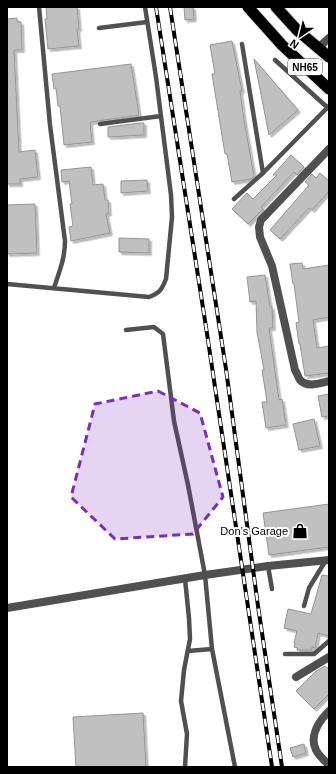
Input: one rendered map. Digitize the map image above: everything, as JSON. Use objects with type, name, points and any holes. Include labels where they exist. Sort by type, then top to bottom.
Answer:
[{"type":"highway","name":"NH65","points":[[248,7],[282,45],[329,89]]},
{"type":"highway","name":"NH65","points":[[276,7],[297,30],[329,56]]},
{"type":"street","points":[[318,48],[329,38]]},
{"type":"street","points":[[329,149],[261,220],[259,227],[260,237],[272,266],[295,370],[300,380],[306,384],[329,381]]},
{"type":"street","points":[[7,608],[205,575],[268,566],[328,560]]},
{"type":"street","points":[[296,677],[329,657]]},
{"type":"street","points":[[328,716],[317,726],[314,740],[316,750],[329,765]]},
{"type":"lane","points":[[39,7],[50,125],[65,241],[63,262],[54,288]]},
{"type":"lane","points":[[7,284],[149,297],[162,289],[166,279],[172,217],[156,77],[145,7]]},
{"type":"lane","points":[[99,28],[147,22]]},
{"type":"lane","points":[[242,44],[263,173]]},
{"type":"lane","points":[[234,199],[263,173],[328,107],[275,60]]},
{"type":"lane","points":[[100,124],[161,116]]},
{"type":"lane","points":[[126,330],[154,327],[164,334],[174,421],[205,575],[212,649],[235,767]]},
{"type":"lane","points":[[304,606],[310,588],[328,560]]},
{"type":"lane","points":[[268,566],[272,589]]},
{"type":"lane","points":[[185,579],[190,639],[184,670],[181,701],[187,734],[185,767]]},
{"type":"lane","points":[[285,654],[314,654],[329,641]]},
{"type":"lane","points":[[188,651],[212,649]]},
{"type":"highlighted area","points":[[158,391],[200,413],[223,497],[193,534],[115,539],[71,497],[95,404]]},
{"type":"building","points":[[46,7],[77,7],[79,46],[48,49],[45,19],[47,19]]},
{"type":"building","points":[[184,7],[193,7],[194,19],[185,20]]},
{"type":"building","points":[[17,18],[17,22],[21,22],[22,50],[14,50],[19,152],[35,150],[38,177],[20,179],[20,184],[7,184],[7,19]]},
{"type":"building","points":[[232,41],[242,91],[240,91],[244,120],[254,176],[251,179],[232,182],[227,154],[225,154],[212,74],[215,74],[210,45]]},
{"type":"building","points":[[254,59],[298,110],[269,135]]},
{"type":"building","points":[[131,64],[139,115],[91,122],[92,142],[64,145],[60,106],[58,106],[56,88],[54,89],[52,74]]},
{"type":"building","points":[[144,123],[144,135],[108,137],[108,127]]},
{"type":"building","points":[[291,155],[304,167],[297,175],[294,172],[261,207],[263,209],[248,224],[232,209],[247,193],[253,199],[277,175],[273,175]]},
{"type":"building","points":[[91,167],[93,185],[103,184],[105,200],[108,200],[109,213],[106,214],[110,233],[71,241],[69,227],[73,226],[69,181],[62,182],[61,170]]},
{"type":"building","points":[[320,173],[329,181],[329,191],[312,210],[309,208],[280,239],[270,230],[309,185],[305,182],[312,174],[316,178]]},
{"type":"building","points":[[147,180],[148,191],[121,193],[121,181]]},
{"type":"building","points":[[35,204],[37,253],[7,254],[7,205]]},
{"type":"building","points":[[119,238],[149,239],[149,253],[119,252]]},
{"type":"building","points":[[302,263],[303,269],[329,265],[329,317],[313,320],[317,348],[329,346],[329,373],[305,376],[296,323],[299,322],[290,264]]},
{"type":"building","points":[[265,275],[270,307],[272,307],[273,328],[269,328],[279,400],[282,399],[286,425],[266,428],[262,402],[267,402],[262,370],[264,370],[257,332],[256,301],[250,302],[247,277]]},
{"type":"building","points":[[329,394],[329,416],[322,417],[318,396]]},
{"type":"building","points":[[314,419],[320,446],[299,450],[293,424]]},
{"type":"building","points":[[329,504],[329,547],[269,555],[263,513]]},
{"type":"building","points":[[322,575],[329,576],[328,636],[318,633],[315,648],[312,647],[312,650],[297,650],[298,648],[294,647],[294,643],[297,631],[284,628],[288,609],[311,614]]},
{"type":"building","points":[[325,666],[329,669],[329,694],[314,709],[296,691],[315,672]]},
{"type":"building","points":[[143,713],[146,767],[76,767],[73,717]]},
{"type":"building","points":[[304,744],[306,753],[293,757],[290,748]]},
{"type":"railway","points":[[156,7],[272,767]]},
{"type":"railway","points":[[170,7],[226,369],[258,606],[282,767]]},
{"type":"place","name":"Don’s Garage","points":[[300,531]]}]
